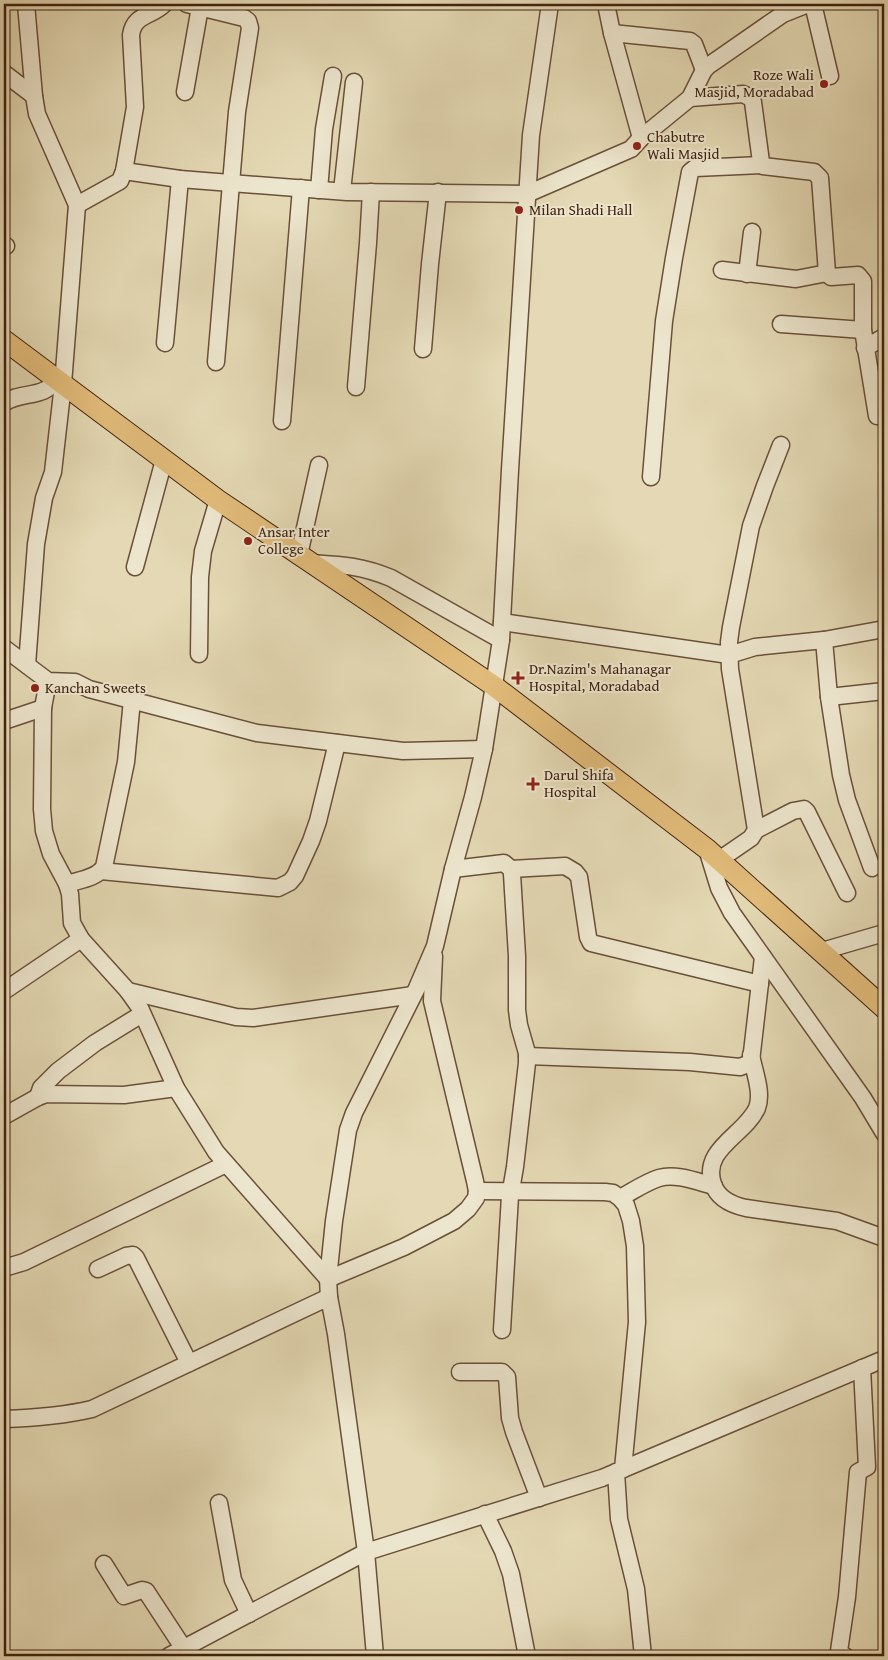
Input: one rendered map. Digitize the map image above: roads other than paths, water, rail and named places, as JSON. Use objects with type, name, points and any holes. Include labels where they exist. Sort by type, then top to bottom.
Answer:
[{"type":"main road","points":[[4,340],[218,500],[494,686],[713,855],[884,1008]]},
{"type":"street","points":[[26,4],[37,114],[77,204],[59,381],[53,472],[44,498],[36,544],[27,665]]},
{"type":"street","points":[[77,204],[120,180],[124,171],[135,107],[132,26],[136,21],[164,4]]},
{"type":"street","points":[[328,1279],[404,1247],[454,1222],[476,1198],[477,1191],[432,1001],[435,946],[484,748],[501,640],[531,135],[550,4]]},
{"type":"street","points":[[606,4],[612,33],[641,138]]},
{"type":"street","points":[[124,171],[180,179],[318,190],[527,194],[631,149],[641,138],[690,98],[704,70],[780,9],[808,4]]},
{"type":"street","points":[[813,4],[830,76]]},
{"type":"street","points":[[185,92],[194,5],[244,18],[250,24],[250,28],[238,100],[216,362]]},
{"type":"street","points":[[612,33],[690,41],[694,44],[704,70]]},
{"type":"street","points":[[4,72],[34,96]]},
{"type":"street","points":[[318,190],[324,129],[333,76]]},
{"type":"street","points":[[342,191],[354,82]]},
{"type":"street","points":[[690,98],[743,94],[751,98],[762,165]]},
{"type":"street","points":[[651,477],[664,322],[690,172],[695,168],[762,165],[766,168],[814,172],[820,178],[827,273],[831,277],[858,275],[863,281],[863,330],[876,416]]},
{"type":"street","points":[[165,343],[180,179]]},
{"type":"street","points":[[282,421],[301,188]]},
{"type":"street","points":[[356,387],[371,192]]},
{"type":"street","points":[[423,349],[438,192]]},
{"type":"street","points":[[748,274],[752,232]]},
{"type":"street","points":[[722,270],[796,279],[827,273]]},
{"type":"street","points":[[780,324],[863,330]]},
{"type":"street","points":[[865,348],[884,337]]},
{"type":"street","points":[[4,403],[13,398],[46,391],[59,381]]},
{"type":"street","points":[[756,830],[730,669],[730,627],[751,526],[782,445]]},
{"type":"street","points":[[135,567],[164,460]]},
{"type":"street","points":[[319,465],[305,559],[353,566],[374,571],[391,578],[501,640]]},
{"type":"street","points":[[199,654],[202,560],[207,533],[218,500]]},
{"type":"street","points":[[502,622],[729,655],[755,647],[824,640],[884,629]]},
{"type":"street","points":[[824,640],[829,697],[841,775],[847,800],[872,868]]},
{"type":"street","points":[[4,648],[48,681],[75,682],[89,689],[257,733],[403,751],[484,748]]},
{"type":"street","points":[[48,681],[43,708],[42,809],[44,831],[51,854],[67,884],[70,894],[72,923],[81,939],[128,991],[140,1008],[176,1088],[216,1152],[328,1279]]},
{"type":"street","points":[[829,697],[884,691]]},
{"type":"street","points":[[67,884],[96,875],[101,871],[106,861],[126,762],[132,700]]},
{"type":"street","points":[[4,721],[43,708]]},
{"type":"street","points":[[101,871],[278,888],[284,886],[295,876],[311,841],[318,821],[337,743]]},
{"type":"street","points":[[847,893],[804,809],[793,811],[756,830],[751,838],[713,855],[719,888],[732,913],[863,1098],[884,1133]]},
{"type":"street","points":[[453,869],[504,863],[511,869],[565,866],[576,872],[579,877],[588,937],[591,943],[760,984]]},
{"type":"street","points":[[502,1330],[511,1191],[527,1064],[517,1010],[517,956],[511,869]]},
{"type":"street","points":[[822,951],[884,933]]},
{"type":"street","points":[[4,991],[81,939]]},
{"type":"street","points":[[375,1656],[366,1552],[328,1279],[334,1221],[348,1130],[354,1113],[413,995],[435,946]]},
{"type":"street","points":[[527,1056],[690,1062],[740,1067],[748,1064],[751,1061],[763,957]]},
{"type":"street","points":[[128,991],[236,1017],[253,1018],[413,995]]},
{"type":"street","points":[[38,1096],[41,1088],[58,1071],[95,1043],[142,1014]]},
{"type":"street","points":[[751,1055],[758,1090],[758,1102],[752,1116],[720,1150],[711,1164],[711,1176],[714,1186],[724,1199],[732,1204],[746,1208],[837,1222],[884,1238]]},
{"type":"street","points":[[4,1116],[38,1096],[46,1094],[124,1095],[176,1088]]},
{"type":"street","points":[[4,1268],[24,1262],[226,1164]]},
{"type":"street","points":[[620,1198],[659,1178],[675,1177],[714,1186]]},
{"type":"street","points":[[477,1191],[605,1192],[620,1198],[626,1205],[635,1246],[637,1322],[620,1470],[619,1519],[636,1589],[643,1656]]},
{"type":"street","points":[[98,1269],[126,1256],[133,1255],[136,1258],[189,1363]]},
{"type":"street","points":[[4,1419],[52,1416],[92,1409],[329,1297]]},
{"type":"street","points":[[104,1564],[124,1596],[142,1590],[146,1591],[177,1652],[366,1552],[602,1478],[884,1359]]},
{"type":"street","points":[[844,1656],[839,1651],[847,1597],[858,1472],[867,1467],[862,1368]]},
{"type":"street","points":[[460,1372],[502,1372],[507,1377],[510,1418],[539,1498]]},
{"type":"street","points":[[219,1504],[233,1580],[249,1614]]},
{"type":"street","points":[[485,1514],[503,1551],[511,1574],[527,1656]]},
{"type":"place","name":"Roze Wali Masjid, Moradabad","points":[[824,84]]},
{"type":"place","name":"Chabutre Wali Masjid","points":[[637,146]]},
{"type":"place","name":"Milan Shadi Hall","points":[[519,210]]},
{"type":"place","name":"Ansar Inter College","points":[[248,541]]},
{"type":"place","name":"Dr.Nazim's Mahanagar Hospital, Moradabad","points":[[518,678]]},
{"type":"place","name":"Kanchan Sweets","points":[[35,688]]},
{"type":"place","name":"Darul Shifa Hospital","points":[[533,784]]}]
